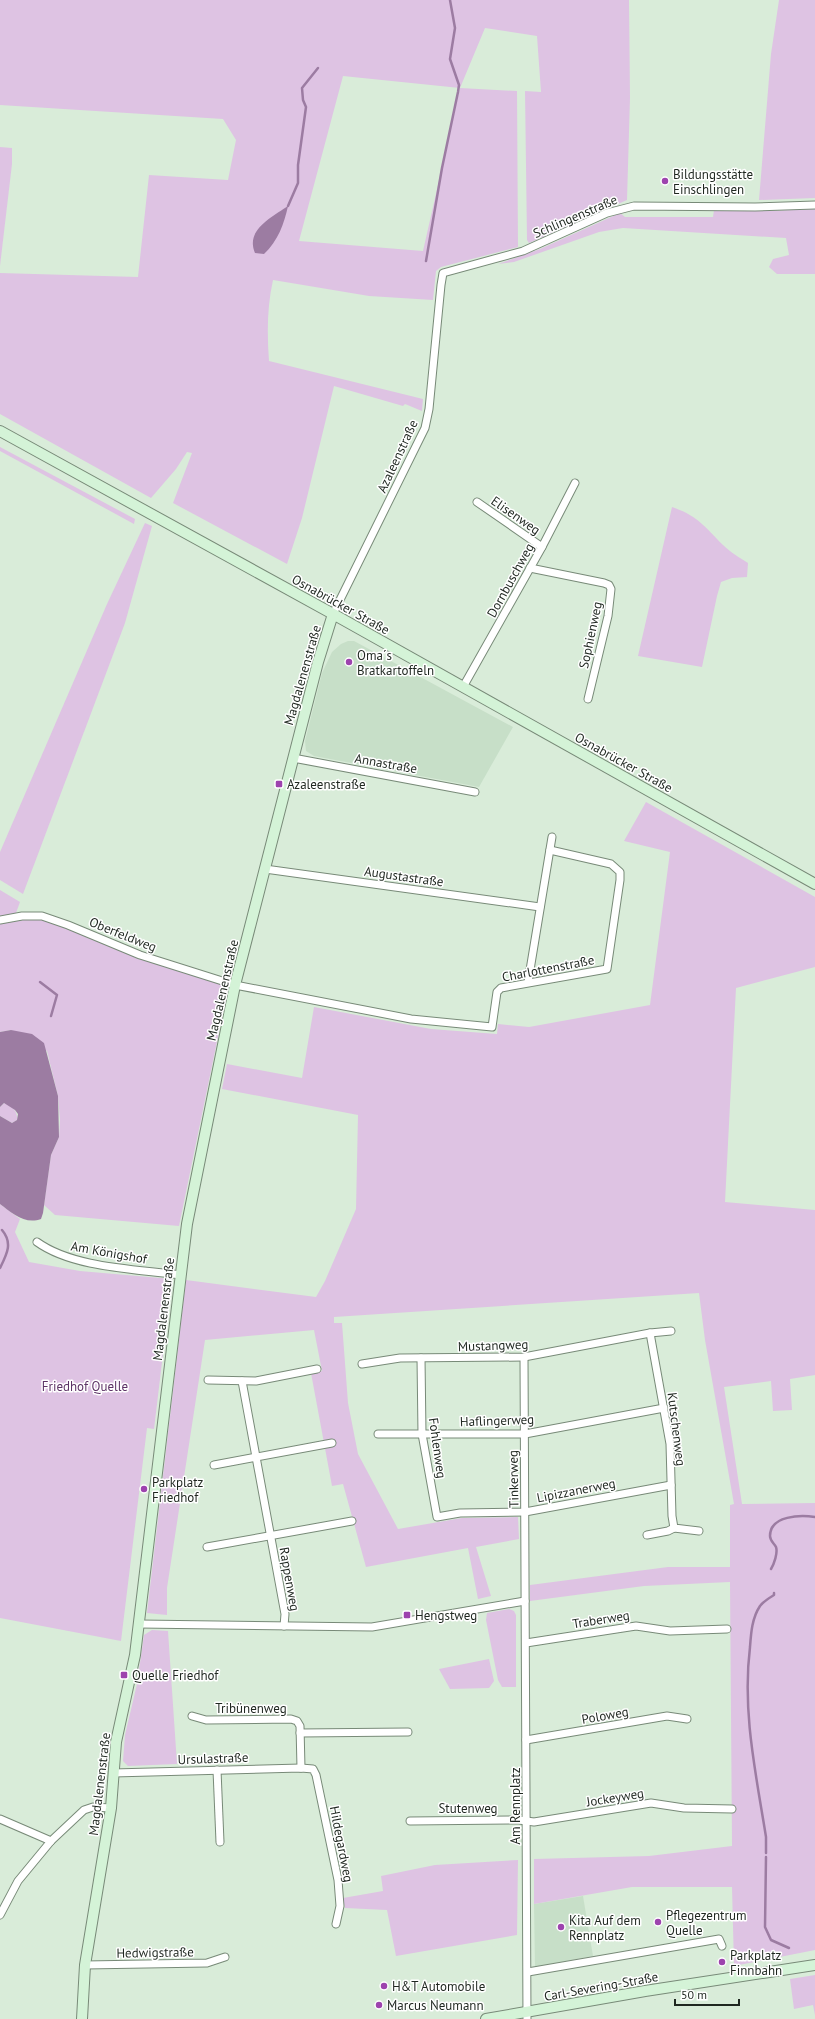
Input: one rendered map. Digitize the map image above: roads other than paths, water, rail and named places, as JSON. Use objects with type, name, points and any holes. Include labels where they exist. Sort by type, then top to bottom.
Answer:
[{"type":"street","name":"Schlingenstraße","points":[[443,273],[523,251],[592,219],[634,206],[755,208],[815,205]]},
{"type":"street","name":"Azaleenstraße","points":[[333,614],[425,428],[429,409],[440,285],[443,273]]},
{"type":"street","name":"Osnabrücker Straße","points":[[0,431],[333,614],[815,884]]},
{"type":"street","name":"Dornbuschweg","points":[[463,687],[542,547],[575,483]]},
{"type":"street","name":"Elisenweg","points":[[477,502],[542,547]]},
{"type":"street","name":"Sophienweg","points":[[530,568],[604,583],[609,585],[611,589],[608,616],[588,699]]},
{"type":"street","name":"Magdalenenstraße","points":[[82,2019],[85,1965],[111,1808],[116,1742],[130,1682],[139,1624],[187,1224],[235,985],[318,662],[333,614]]},
{"type":"street","name":"Annastraße","points":[[293,758],[475,792]]},
{"type":"street","points":[[528,982],[552,837]]},
{"type":"street","name":"Charlottenstraße","points":[[235,985],[411,1019],[492,1027],[497,992],[501,988],[608,969],[620,872],[612,864],[550,850]]},
{"type":"street","name":"Augustastraße","points":[[265,869],[540,907]]},
{"type":"street","name":"Oberfeldweg","points":[[0,920],[22,916],[42,916],[68,925],[140,955],[235,985]]},
{"type":"street","name":"Am Königshof","points":[[37,1242],[48,1250],[63,1256],[83,1261],[180,1275]]},
{"type":"street","name":"Mustangweg","points":[[362,1364],[400,1358],[524,1357],[650,1333],[671,1331]]},
{"type":"street","name":"Kutschenweg","points":[[650,1333],[670,1444],[672,1516],[674,1528]]},
{"type":"street","name":"Tinkerweg","points":[[524,1357],[526,1512],[525,1601]]},
{"type":"street","name":"Fohlenweg","points":[[421,1358],[422,1434],[437,1517]]},
{"type":"street","points":[[208,1380],[256,1381],[317,1369]]},
{"type":"street","name":"Rappenweg","points":[[242,1381],[285,1614],[284,1626]]},
{"type":"street","name":"Haflingerweg","points":[[378,1434],[524,1434],[664,1408]]},
{"type":"street","points":[[214,1465],[332,1443]]},
{"type":"street","name":"Lipizzanerweg","points":[[437,1517],[460,1513],[526,1512],[671,1485]]},
{"type":"street","name":"Rappenweg","points":[[207,1548],[270,1535],[352,1521]]},
{"type":"street","points":[[647,1535],[668,1531],[674,1528],[699,1531]]},
{"type":"street","points":[[139,1624],[372,1627],[525,1601]]},
{"type":"street","name":"Am Rennplatz","points":[[525,1601],[528,1972],[527,2015]]},
{"type":"street","name":"Traberweg","points":[[526,1643],[636,1626],[646,1626],[661,1630],[727,1629]]},
{"type":"street","name":"Tribünenweg","points":[[192,1716],[206,1720],[291,1719],[297,1721],[300,1733]]},
{"type":"street","name":"Poloweg","points":[[526,1740],[667,1716],[687,1719]]},
{"type":"street","points":[[300,1768],[300,1733],[408,1732]]},
{"type":"street","name":"Ursulastraße","points":[[113,1773],[300,1768],[313,1769]]},
{"type":"street","name":"Hildegardweg","points":[[313,1769],[316,1775],[338,1880],[340,1906],[336,1924]]},
{"type":"street","points":[[217,1770],[220,1842]]},
{"type":"street","name":"Jockeyweg","points":[[527,1821],[534,1822],[651,1803],[684,1808],[732,1809]]},
{"type":"street","points":[[0,1914],[18,1881],[51,1841],[84,1810],[93,1807],[111,1808]]},
{"type":"street","points":[[0,1819],[51,1841]]},
{"type":"street","name":"Stutenweg","points":[[410,1821],[527,1821]]},
{"type":"street","points":[[528,1972],[718,1939],[722,1946]]},
{"type":"street","name":"Hedwigstraße","points":[[85,1965],[207,1963],[225,1956]]},
{"type":"street","name":"Carl-Severing-Straße","points":[[486,2019],[527,2015],[815,1965]]},
{"type":"waterway","points":[[426,261],[442,168],[459,85],[450,59],[455,28],[450,0]]},
{"type":"waterway","points":[[288,206],[298,183],[298,165],[306,107],[303,100],[302,88],[318,68]]},
{"type":"waterway","points":[[40,982],[57,995],[51,1016]]},
{"type":"waterway","points":[[0,1268],[8,1249],[7,1239],[2,1230]]},
{"type":"waterway","points":[[771,1569],[776,1547],[771,1541],[770,1536],[771,1529],[775,1524],[787,1518],[802,1516],[815,1517]]},
{"type":"waterway","points":[[766,1853],[766,1837],[751,1743],[748,1671],[751,1631],[755,1616],[760,1606],[774,1595],[774,1593]]},
{"type":"waterway","points":[[766,1857],[765,1927],[771,1940],[789,1948]]},
{"type":"place","name":"Bildungsstätte Einschlingen","points":[[665,181]]},
{"type":"place","name":"Oma´s Bratkartoffeln","points":[[349,662]]},
{"type":"place","name":"Azaleenstraße","points":[[279,784]]},
{"type":"place","name":"Parkplatz Friedhof","points":[[144,1489]]},
{"type":"place","name":"Hengstweg","points":[[407,1615]]},
{"type":"place","name":"Quelle Friedhof","points":[[124,1675]]},
{"type":"place","name":"Pflegezentrum Quelle","points":[[658,1922]]},
{"type":"place","name":"Kita Auf dem Rennplatz","points":[[561,1927]]},
{"type":"place","name":"Parkplatz Finnbahn","points":[[722,1962]]},
{"type":"place","name":"H&T Automobile","points":[[384,1986]]},
{"type":"place","name":"Marcus Neumann","points":[[379,2005]]},
{"type":"park label","name":"Friedhof Quelle","points":[[85,1386]]}]
